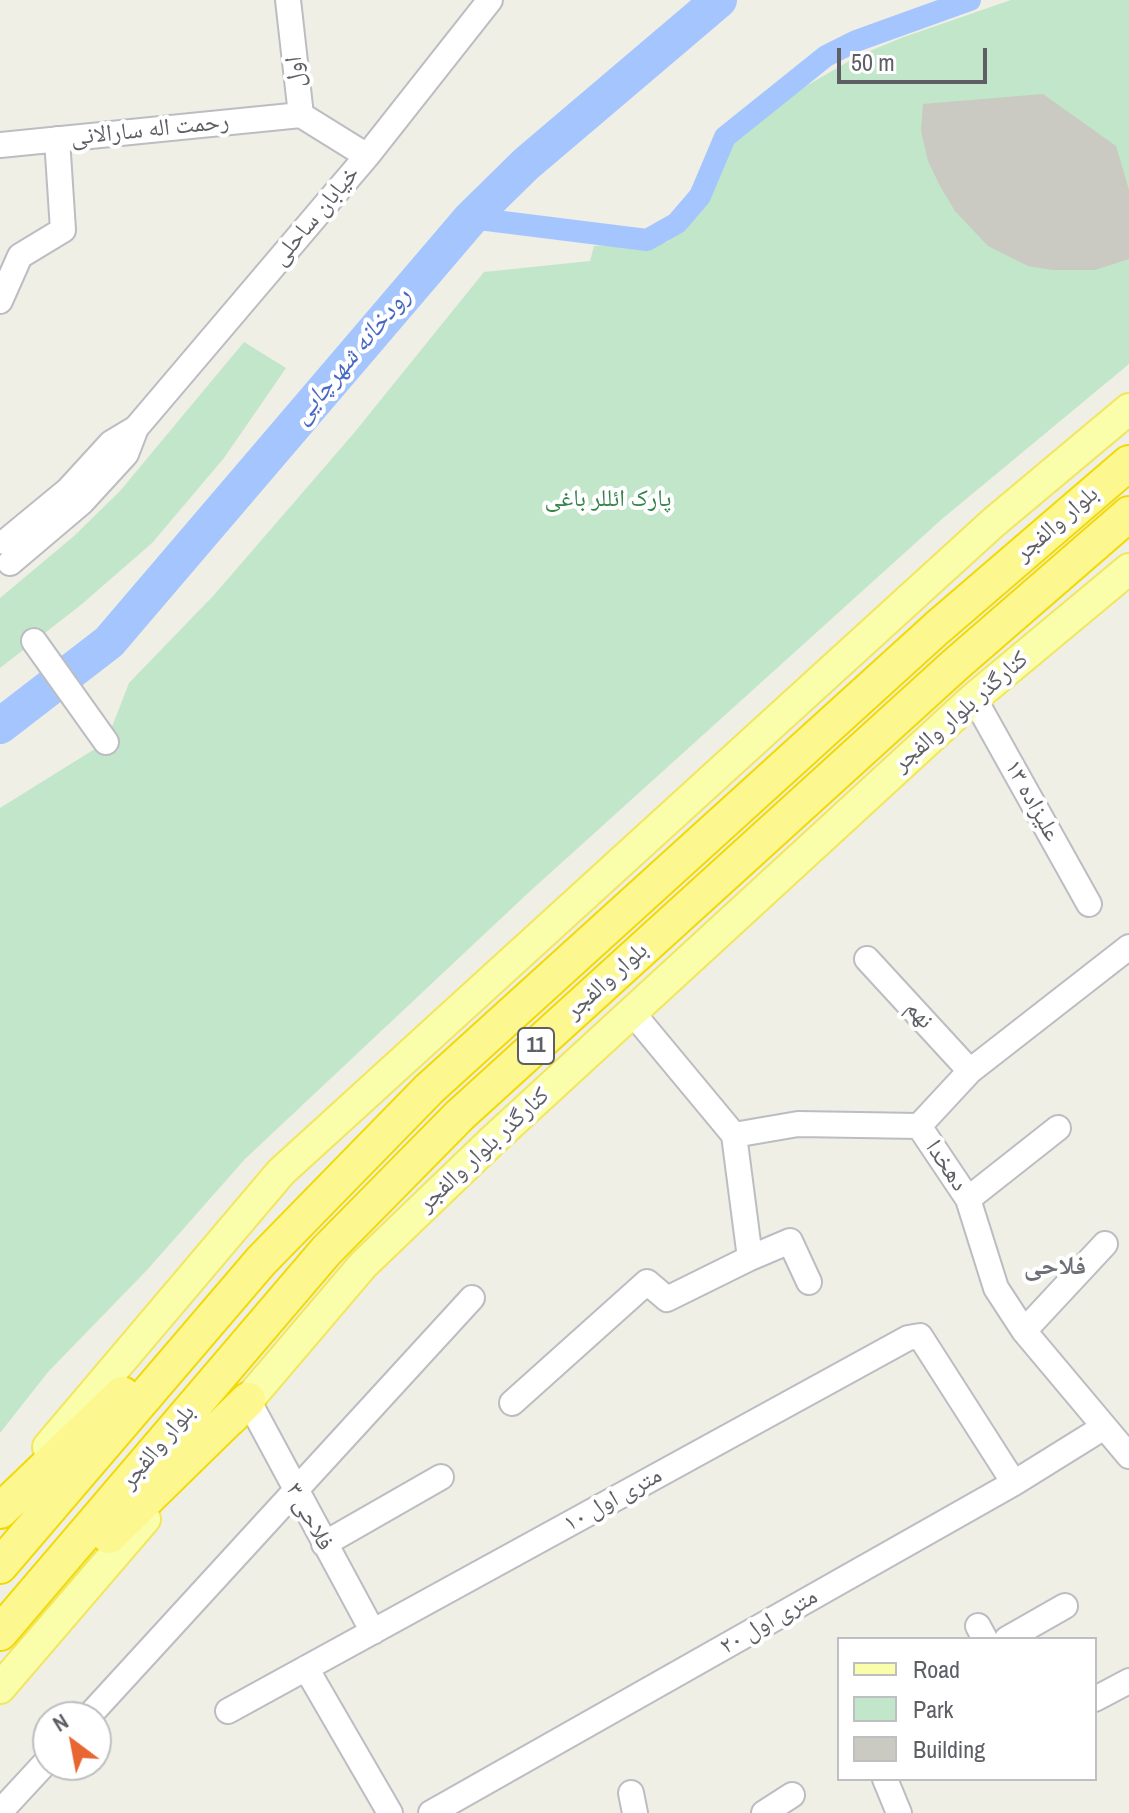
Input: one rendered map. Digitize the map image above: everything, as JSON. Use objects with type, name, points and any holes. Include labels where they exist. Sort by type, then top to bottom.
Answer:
[{"type":"highway","name":"بلوار والفجر","points":[[0,1566],[261,1261],[429,1089],[937,628],[1129,463]]},
{"type":"highway","name":"بلوار والفجر","points":[[0,1633],[326,1251],[460,1115],[955,665],[1129,514]]},
{"type":"highway","points":[[0,1511],[261,1261]]},
{"type":"highway","points":[[0,1642],[248,1400]]},
{"type":"main road","points":[[0,1504],[281,1172],[994,522],[1129,409]]},
{"type":"main road","name":"کنارگذر بلوار والفجر","points":[[0,1688],[363,1265],[631,1011],[974,698],[1129,569]]},
{"type":"street","name":"اول","points":[[288,0],[301,115],[367,156]]},
{"type":"street","name":"خیابان ساحلی","points":[[4,555],[82,502],[126,454],[136,428],[367,156],[490,0]]},
{"type":"street","name":"رحمت اله سارالانی","points":[[0,145],[301,115]]},
{"type":"street","points":[[0,301],[20,256],[63,230],[57,139]]},
{"type":"street","points":[[34,641],[106,742]]},
{"type":"street","name":"۱۳ علیزاده","points":[[974,698],[1089,904]]},
{"type":"street","points":[[919,1126],[970,1071],[1129,947]]},
{"type":"street","name":"نهم","points":[[867,959],[970,1071]]},
{"type":"street","points":[[631,1011],[734,1135],[750,1258]]},
{"type":"street","name":"دهخدا","points":[[734,1135],[798,1124],[919,1126],[968,1199],[996,1288],[1024,1331],[1129,1456]]},
{"type":"street","points":[[968,1199],[1058,1128]]},
{"type":"street","points":[[512,1403],[647,1282],[667,1299],[790,1241],[809,1282]]},
{"type":"street","points":[[1024,1331],[1105,1244]]},
{"type":"street","points":[[103,1701],[472,1298]]},
{"type":"street","name":"۱۰ متری اول","points":[[228,1711],[908,1338],[920,1336],[1014,1483]]},
{"type":"street","name":"فلاحی ۳","points":[[248,1400],[373,1632]]},
{"type":"street","name":"۲۰ متری اول","points":[[431,1813],[1014,1483],[1104,1427]]},
{"type":"street","points":[[324,1544],[441,1477]]},
{"type":"street","points":[[1011,1637],[1065,1606]]},
{"type":"street","points":[[306,1668],[390,1813]]},
{"type":"street","points":[[1097,1698],[1129,1681]]},
{"type":"street","points":[[0,1812],[32,1777]]},
{"type":"street","points":[[886,1781],[899,1813]]},
{"type":"street","points":[[764,1813],[792,1795]]},
{"type":"green space","name":"پارک ائللر باغی","points":[[1011,0],[1129,0],[1129,364],[942,519],[527,894],[245,1159],[147,1270],[48,1372],[0,1433],[0,808],[106,742],[129,683],[214,595],[354,433],[484,272],[590,261],[594,246],[667,242],[691,219],[723,155],[747,124],[858,56]]},
{"type":"green space","points":[[244,342],[286,368],[224,458],[152,543],[82,604],[0,668],[0,598],[74,536],[120,491]]},
{"type":"building","points":[[1043,94],[1116,146],[1129,190],[1129,259],[1095,270],[1052,270],[1028,266],[988,246],[955,211],[940,186],[928,161],[921,131],[923,104]]},
{"type":"waterway","name":"رودخانه شهرچایی","points":[[0,726],[109,642],[471,218],[526,164],[719,0]]},
{"type":"waterway","points":[[471,218],[647,240],[677,223],[700,196],[725,137],[826,56],[856,41],[970,0]]},
{"type":"district","name":"فلاحی","points":[[1055,1267]]}]
